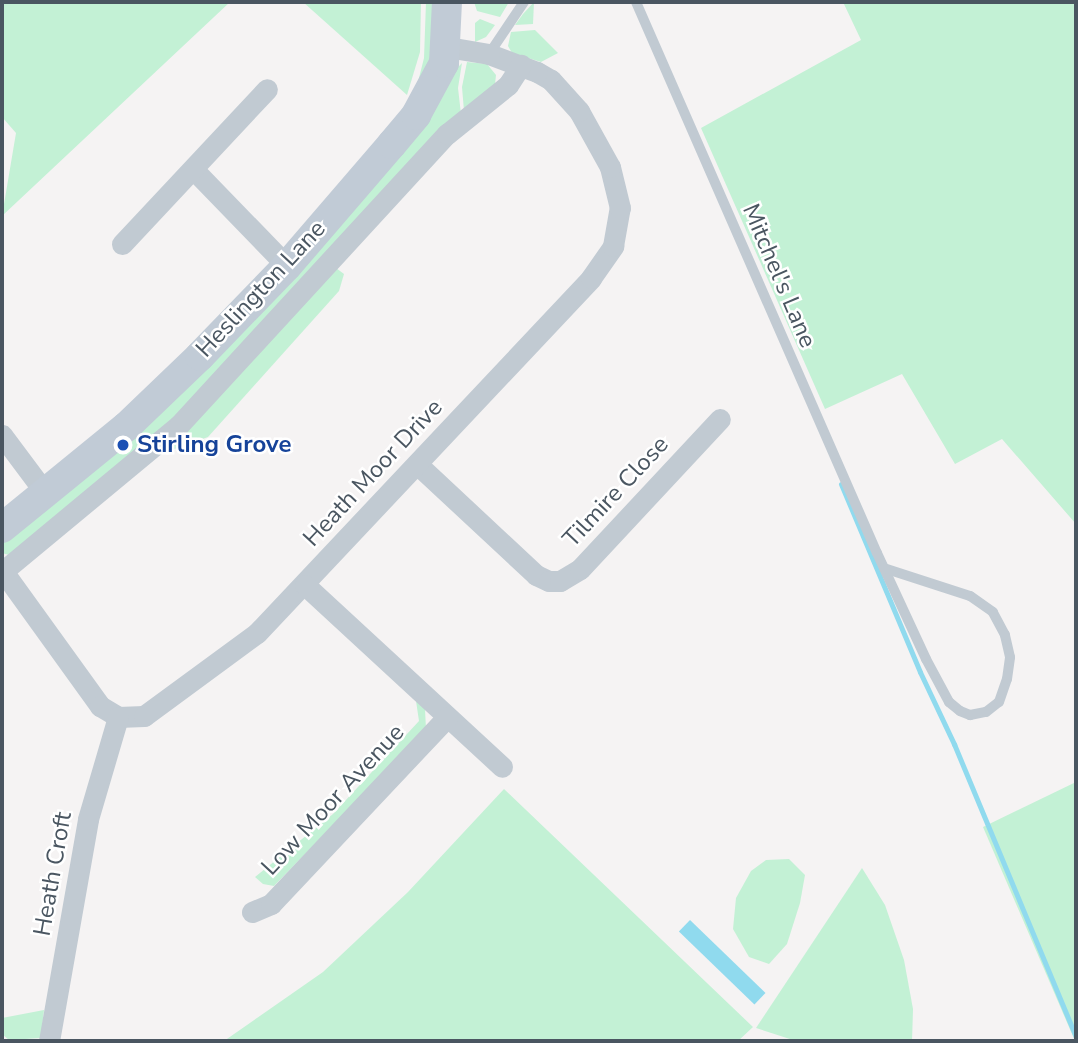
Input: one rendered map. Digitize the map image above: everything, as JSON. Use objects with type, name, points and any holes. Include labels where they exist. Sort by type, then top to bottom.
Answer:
[{"type":"street","name":"Heslington Lane","points":[[2,528],[126,427],[287,266],[416,115],[435,84],[447,47],[447,2]]},
{"type":"street","name":"Heath Moor Drive","points":[[118,717],[144,716],[244,644],[305,584],[591,278],[613,246],[618,229],[618,192],[610,167],[579,111],[551,80],[521,65],[489,54],[447,47]]},
{"type":"street","points":[[118,717],[100,706],[2,571],[179,425],[447,134],[508,85],[521,65]]},
{"type":"street","points":[[122,244],[267,89]]},
{"type":"street","points":[[194,170],[287,266]]},
{"type":"street","name":"Tilmire Close","points":[[417,464],[536,575],[549,581],[561,580],[580,569],[720,419]]},
{"type":"street","points":[[2,435],[46,494]]},
{"type":"street","points":[[305,584],[502,767]]},
{"type":"street","name":"Heath Croft","points":[[49,1041],[88,819],[118,717]]},
{"type":"street","name":"Low Moor Avenue","points":[[252,912],[271,904],[447,717]]},
{"type":"lane","points":[[489,54],[524,2]]},
{"type":"lane","name":"Mitchel's Lane","points":[[636,2],[884,568],[949,702],[970,715],[986,712],[999,702],[1007,679],[1010,657],[1005,635],[993,612],[970,596],[884,568]]},
{"type":"green space","points":[[2,2],[230,2],[2,216],[16,133],[2,117]]},
{"type":"green space","points":[[303,2],[421,2],[420,52],[407,95]]},
{"type":"green space","points":[[426,2],[433,2],[430,61],[417,86],[424,58]]},
{"type":"green space","points":[[474,2],[509,2],[500,17],[477,11]]},
{"type":"green space","points":[[534,2],[533,24],[515,25],[523,14]]},
{"type":"green space","points":[[843,2],[1076,2],[1076,524],[1002,439],[955,464],[902,374],[825,409],[701,128],[861,40]]},
{"type":"green space","points":[[480,19],[495,25],[486,37],[475,42],[475,23]]},
{"type":"green space","points":[[535,30],[558,53],[541,62],[512,53],[508,46],[511,32]]},
{"type":"green space","points":[[467,62],[487,64],[496,75],[495,84],[464,111],[462,87]]},
{"type":"green space","points":[[462,63],[458,88],[461,114],[182,414],[9,555],[2,553],[3,541]]},
{"type":"green space","points":[[336,268],[344,274],[339,291],[208,437],[160,454]]},
{"type":"green space","points":[[416,701],[425,709],[426,729],[274,886],[263,884],[255,877],[333,814],[419,721]]},
{"type":"green space","points":[[1076,782],[1076,1041],[1075,1041],[983,827]]},
{"type":"green space","points":[[504,789],[753,1027],[738,1041],[224,1041],[323,972],[408,892]]},
{"type":"green space","points":[[789,859],[805,875],[800,903],[787,944],[769,964],[749,957],[733,929],[736,898],[751,871],[766,860]]},
{"type":"green space","points":[[862,868],[885,905],[904,960],[913,1009],[912,1041],[796,1041],[756,1028]]},
{"type":"green space","points":[[44,1010],[41,1038],[9,1040],[2,1034],[2,1018]]},
{"type":"water","points":[[690,920],[766,993],[754,1004],[679,932]]},
{"type":"waterway","points":[[841,484],[920,672],[954,744],[1076,1037]]},
{"type":"place","name":"Stirling Grove","points":[[123,445]]}]
